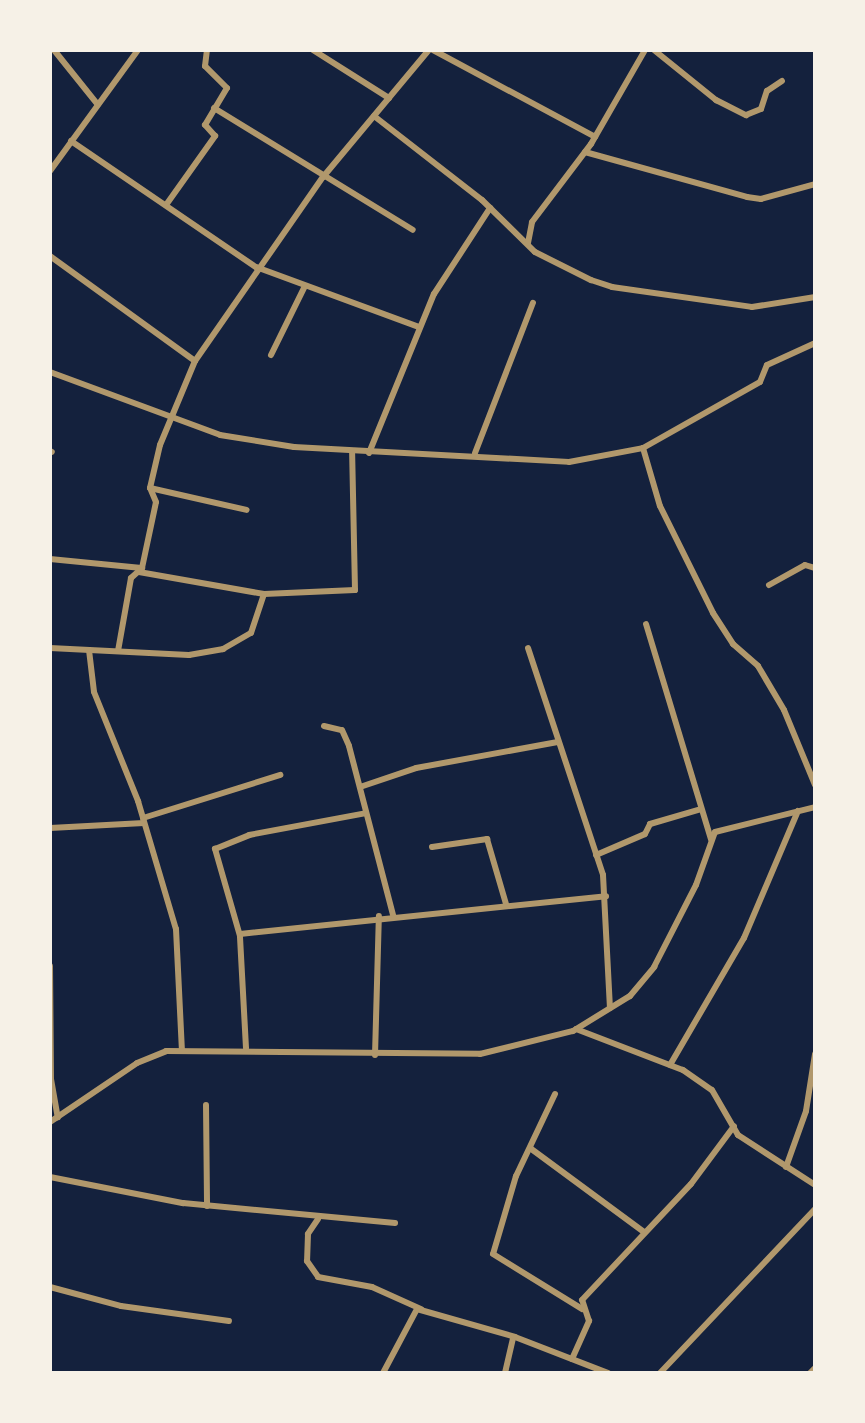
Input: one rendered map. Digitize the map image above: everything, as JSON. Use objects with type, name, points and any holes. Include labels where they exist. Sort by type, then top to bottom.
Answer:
[{"type":"street","points":[[54,50],[98,105]]},
{"type":"street","points":[[50,171],[138,50]]},
{"type":"street","points":[[166,205],[215,136],[205,125],[227,88],[205,66],[207,50]]},
{"type":"street","points":[[313,50],[389,98]]},
{"type":"street","points":[[118,651],[131,578],[140,570],[156,502],[150,488],[160,445],[173,421],[195,361],[256,267],[323,177],[431,50],[595,137]]},
{"type":"street","points":[[528,244],[532,222],[595,137],[645,50]]},
{"type":"street","points":[[654,50],[716,100],[746,115],[761,109],[767,91],[782,81]]},
{"type":"street","points":[[214,108],[413,230]]},
{"type":"street","points":[[374,116],[490,208],[542,257],[612,287],[752,307],[815,297]]},
{"type":"street","points":[[71,141],[256,267],[419,327]]},
{"type":"street","points":[[585,152],[761,199],[815,184]]},
{"type":"street","points":[[369,453],[434,294],[490,208]]},
{"type":"street","points":[[50,256],[195,361]]},
{"type":"street","points":[[271,355],[305,286]]},
{"type":"street","points":[[475,453],[533,303]]},
{"type":"street","points":[[50,372],[173,421],[220,435],[352,452],[475,453],[569,462],[643,448],[760,382],[767,365],[815,343]]},
{"type":"street","points":[[643,448],[660,506],[713,613],[733,644],[758,666],[785,712],[815,785]]},
{"type":"street","points":[[50,559],[140,570],[264,594],[357,589],[352,452]]},
{"type":"street","points":[[150,488],[247,510]]},
{"type":"street","points":[[769,585],[805,565],[815,568]]},
{"type":"street","points":[[50,648],[189,655],[240,643],[251,633],[264,594]]},
{"type":"street","points":[[646,624],[711,839]]},
{"type":"street","points":[[528,648],[596,855],[606,896],[610,1008]]},
{"type":"street","points":[[89,650],[94,692],[144,820],[179,939],[182,1050]]},
{"type":"street","points":[[324,726],[342,730],[393,915]]},
{"type":"street","points":[[360,787],[416,768],[558,742]]},
{"type":"street","points":[[50,828],[144,820],[280,775]]},
{"type":"street","points":[[50,1122],[137,1063],[182,1050],[246,1048],[375,1055],[499,1051],[576,1029],[630,996],[654,967],[696,885],[711,839],[720,829],[815,807]]},
{"type":"street","points":[[596,855],[645,834],[650,824],[701,809]]},
{"type":"street","points":[[670,1065],[744,938],[798,811]]},
{"type":"street","points":[[246,1048],[240,934],[217,846],[366,813]]},
{"type":"street","points":[[432,847],[487,839],[506,904]]},
{"type":"street","points":[[240,934],[379,916],[606,896]]},
{"type":"street","points":[[375,1055],[379,916]]},
{"type":"street","points":[[50,966],[51,1079],[58,1117]]},
{"type":"street","points":[[576,1029],[670,1065],[712,1090],[734,1126],[786,1167],[815,1185]]},
{"type":"street","points":[[786,1167],[806,1111],[815,1054]]},
{"type":"street","points":[[555,1094],[530,1148],[493,1254],[585,1311]]},
{"type":"street","points":[[206,1105],[207,1206]]},
{"type":"street","points":[[572,1359],[589,1321],[585,1297],[691,1184],[734,1126]]},
{"type":"street","points":[[530,1148],[644,1232]]},
{"type":"street","points":[[50,1177],[207,1206],[318,1219],[395,1223]]},
{"type":"street","points":[[660,1373],[815,1209]]},
{"type":"street","points":[[318,1219],[308,1234],[307,1261],[318,1277],[372,1287],[421,1309],[513,1337],[608,1373]]},
{"type":"street","points":[[50,1287],[121,1306],[229,1321]]},
{"type":"street","points":[[383,1373],[413,1313],[421,1309]]},
{"type":"street","points":[[505,1373],[513,1337]]},
{"type":"street","points":[[810,1373],[815,1368]]}]
